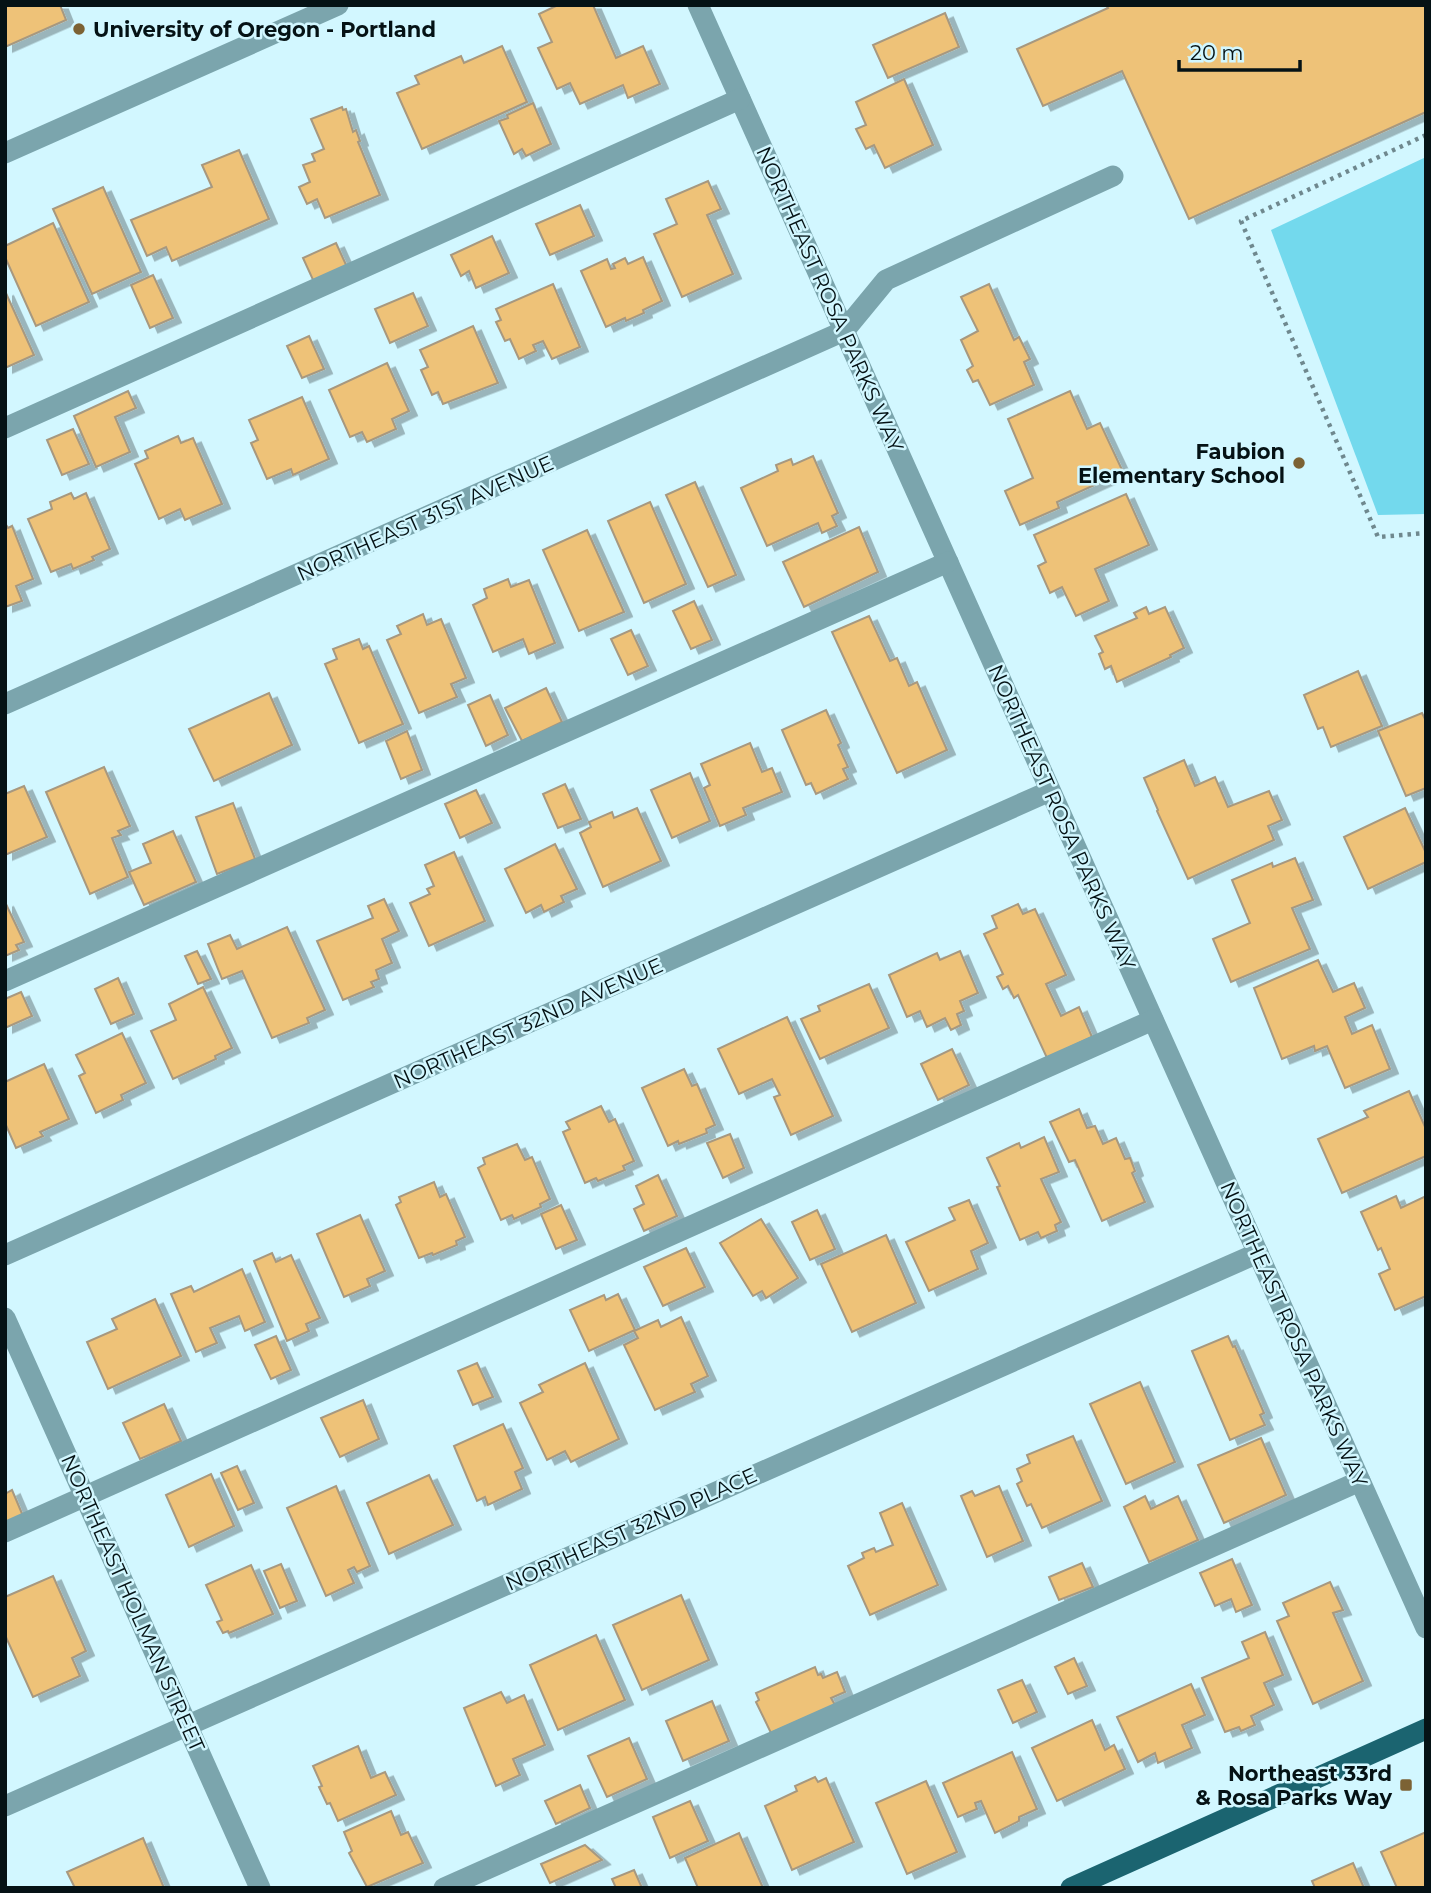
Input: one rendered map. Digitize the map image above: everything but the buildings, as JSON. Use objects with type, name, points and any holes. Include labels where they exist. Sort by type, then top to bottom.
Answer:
[{"type":"main road","points":[[1071,1888],[1426,1729]]},
{"type":"street","points":[[5,153],[338,5]]},
{"type":"street","name":"NORTHEAST ROSA PARKS WAY","points":[[698,5],[1426,1628]]},
{"type":"street","points":[[5,428],[740,99]]},
{"type":"street","points":[[844,331],[886,280],[1113,176]]},
{"type":"street","name":"NORTHEAST 31ST AVENUE","points":[[5,704],[844,331]]},
{"type":"street","points":[[5,981],[947,562]]},
{"type":"street","name":"NORTHEAST 32ND AVENUE","points":[[5,1255],[1050,791]]},
{"type":"street","points":[[5,1532],[1153,1020]]},
{"type":"street","name":"NORTHEAST 32ND PLACE","points":[[5,1806],[1258,1253]]},
{"type":"street","name":"NORTHEAST HOLMAN STREET","points":[[5,1318],[260,1888]]},
{"type":"street","points":[[444,1888],[1360,1480]]},
{"type":"path","points":[[1426,135],[1241,221],[1378,537],[1426,533]]},
{"type":"shaded area","points":[[1426,157],[1426,514],[1378,515],[1271,230]]},
{"type":"place","name":"University of Oregon - Portland","points":[[79,29]]},
{"type":"place","name":"Faubion Elementary School","points":[[1299,463]]},
{"type":"place","name":"Northeast 33rd & Rosa Parks Way","points":[[1406,1785]]}]
